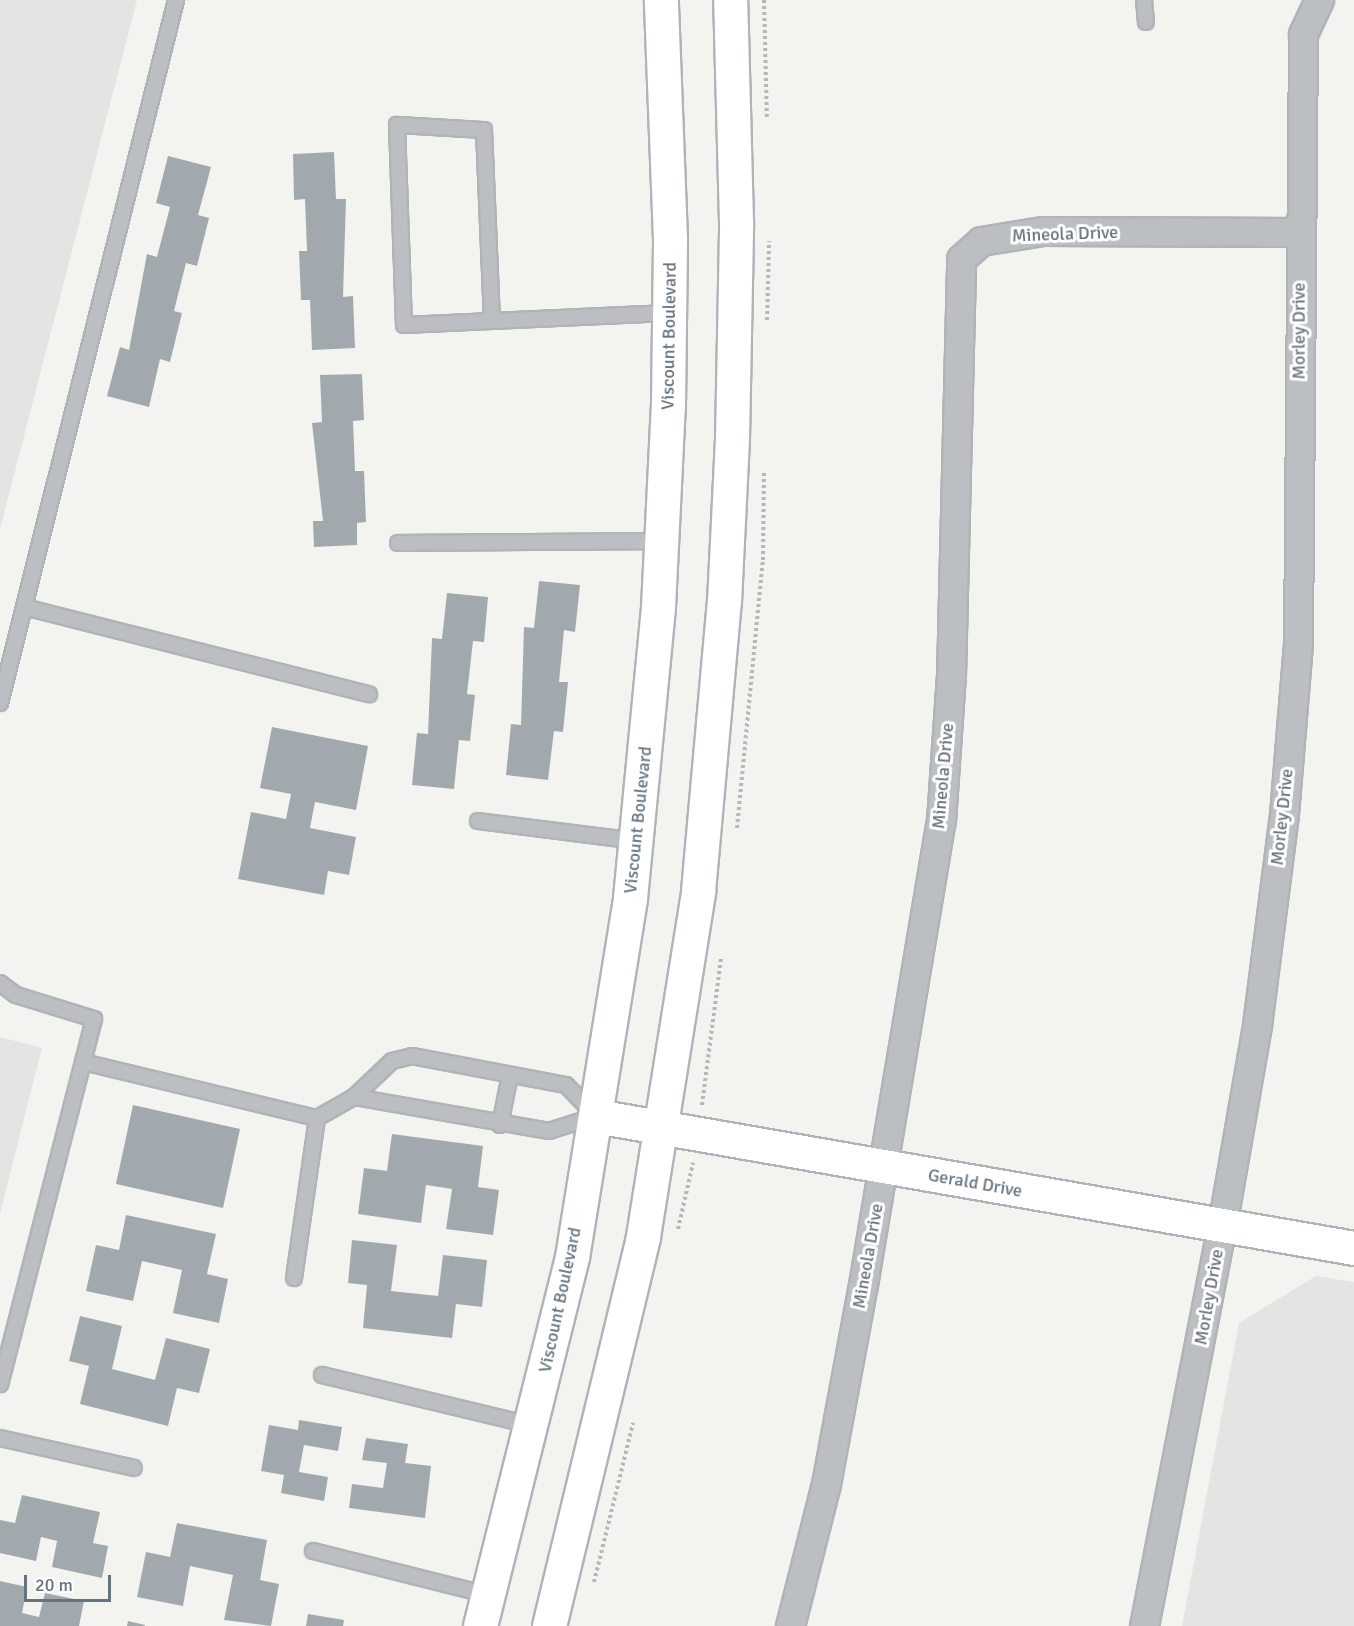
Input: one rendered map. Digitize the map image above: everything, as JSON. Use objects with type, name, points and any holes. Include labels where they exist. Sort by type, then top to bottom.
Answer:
[{"type":"main road","name":"Viscount Boulevard","points":[[485,1611],[572,1257],[596,1116],[636,841],[661,542],[669,313],[661,0]]},
{"type":"main road","points":[[549,1626],[597,1445],[663,1129],[698,891],[724,602],[736,222],[730,0]]},
{"type":"main road","name":"Gerald Drive","points":[[596,1116],[1354,1248]]},
{"type":"street","name":"Morley Drive","points":[[1144,1626],[1222,1226],[1257,1025],[1292,719],[1298,644],[1299,232],[1303,34],[1319,0]]},
{"type":"street","name":"Mineola Drive","points":[[790,1626],[826,1484],[884,1167],[941,821],[951,676],[961,260],[981,241],[1043,231],[1299,232]]},
{"type":"lane","points":[[0,703],[176,0]]},
{"type":"lane","points":[[1144,0],[1146,22]]},
{"type":"lane","points":[[492,321],[484,130],[397,125],[404,325],[669,313]]},
{"type":"lane","points":[[398,543],[661,542]]},
{"type":"lane","points":[[24,607],[369,694]]},
{"type":"lane","points":[[478,821],[636,841]]},
{"type":"lane","points":[[0,983],[16,995],[94,1019],[0,1384]]},
{"type":"lane","points":[[83,1062],[317,1118],[354,1097],[392,1061],[412,1056],[566,1085],[596,1116],[549,1131],[500,1125],[354,1097]]},
{"type":"lane","points":[[500,1125],[510,1075]]},
{"type":"lane","points":[[294,1278],[317,1118]]},
{"type":"lane","points":[[322,1375],[532,1426]]},
{"type":"lane","points":[[0,1438],[134,1468]]},
{"type":"lane","points":[[312,1551],[485,1611]]},
{"type":"shaded area","points":[[0,0],[137,0],[0,529]]},
{"type":"shaded area","points":[[0,1037],[42,1048],[0,1214]]},
{"type":"shaded area","points":[[1316,1276],[1354,1282],[1354,1626],[1182,1626],[1239,1323]]},
{"type":"building","points":[[334,152],[336,199],[346,199],[343,297],[353,296],[355,348],[312,350],[310,300],[301,300],[299,251],[307,251],[305,199],[294,200],[293,154]]},
{"type":"building","points":[[168,156],[211,167],[198,215],[209,218],[197,266],[186,263],[174,311],[182,313],[170,362],[160,359],[149,407],[107,396],[120,347],[129,350],[147,254],[157,257],[170,207],[156,203]]},
{"type":"building","points":[[362,374],[364,420],[353,421],[355,471],[364,471],[366,522],[357,523],[357,545],[314,547],[313,521],[323,521],[312,423],[322,422],[320,375]]},
{"type":"building","points":[[539,581],[580,585],[575,632],[564,630],[559,682],[568,682],[563,732],[554,731],[548,780],[506,775],[511,724],[521,725],[524,627],[534,628]]},
{"type":"building","points":[[447,593],[488,597],[484,642],[473,641],[467,694],[475,695],[470,741],[459,740],[454,789],[412,785],[417,733],[428,734],[432,638],[442,639]]},
{"type":"building","points":[[272,727],[368,746],[356,810],[315,802],[310,828],[356,837],[349,875],[328,871],[324,895],[238,879],[251,812],[286,819],[291,794],[260,788]]},
{"type":"building","points":[[133,1105],[240,1129],[223,1208],[116,1184]]},
{"type":"building","points":[[392,1134],[483,1146],[478,1187],[499,1190],[493,1235],[446,1229],[452,1189],[426,1185],[421,1223],[358,1214],[364,1168],[387,1171]]},
{"type":"building","points":[[126,1215],[216,1234],[207,1274],[228,1279],[219,1323],[173,1313],[182,1270],[142,1261],[133,1301],[86,1291],[96,1245],[119,1250]]},
{"type":"building","points":[[352,1240],[397,1245],[391,1291],[438,1296],[443,1255],[487,1260],[482,1307],[456,1304],[452,1338],[363,1328],[367,1285],[348,1283]]},
{"type":"building","points":[[80,1316],[122,1326],[112,1369],[155,1380],[166,1338],[210,1349],[199,1393],[177,1388],[168,1426],[80,1404],[89,1366],[69,1361]]},
{"type":"building","points":[[299,1420],[342,1427],[338,1451],[304,1445],[299,1472],[328,1477],[324,1501],[281,1493],[284,1475],[261,1471],[269,1425],[298,1430]]},
{"type":"building","points":[[366,1438],[408,1444],[405,1463],[431,1466],[425,1518],[349,1508],[352,1484],[383,1488],[387,1463],[362,1460]]},
{"type":"building","points":[[22,1495],[100,1512],[93,1543],[108,1546],[102,1578],[52,1567],[57,1541],[41,1537],[36,1561],[0,1553],[0,1520],[15,1523]]},
{"type":"building","points":[[177,1523],[267,1540],[260,1580],[279,1584],[271,1626],[224,1620],[233,1575],[190,1566],[183,1606],[137,1597],[146,1552],[170,1557]]},
{"type":"building","points":[[0,1581],[27,1587],[22,1613],[39,1617],[45,1593],[84,1601],[79,1626],[0,1626]]},
{"type":"building","points":[[308,1614],[344,1620],[343,1626],[306,1626]]},
{"type":"building","points":[[128,1621],[145,1625],[145,1626],[127,1626]]}]
